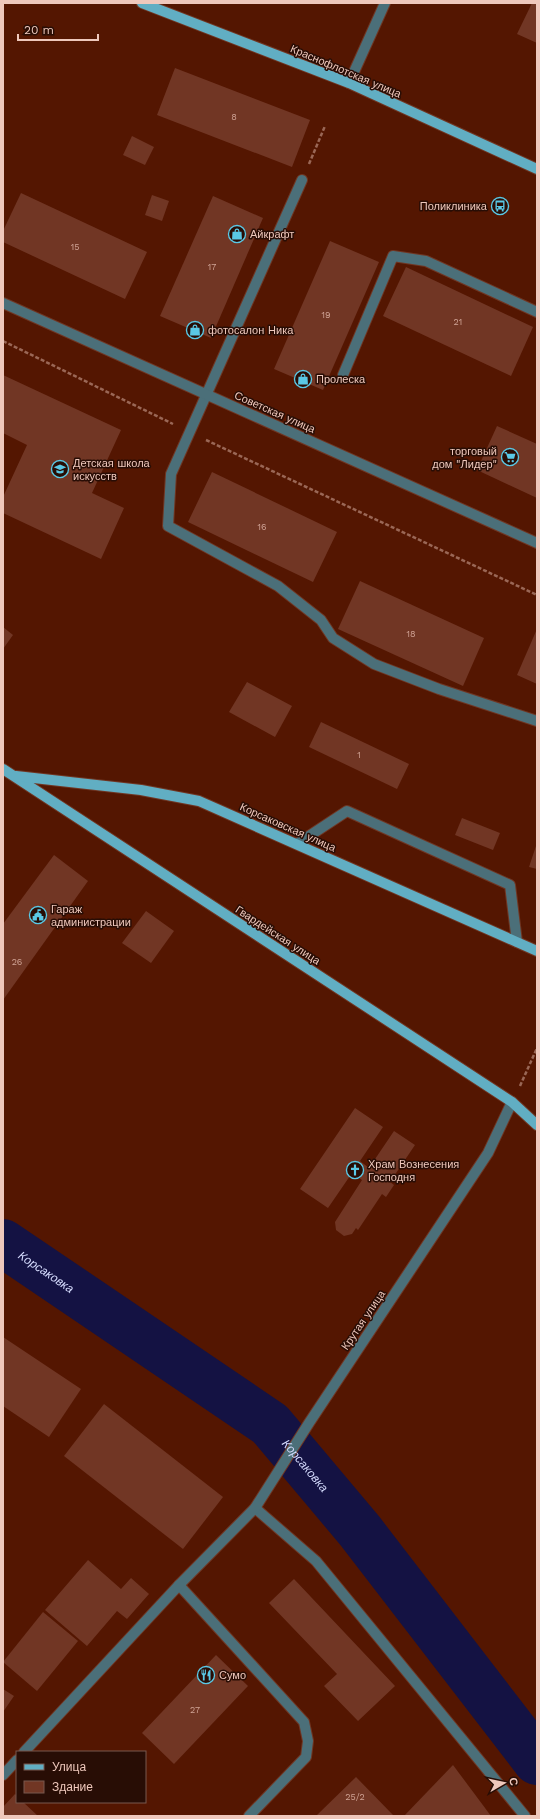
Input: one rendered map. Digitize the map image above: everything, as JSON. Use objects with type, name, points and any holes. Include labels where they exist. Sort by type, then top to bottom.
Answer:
[{"type":"main road","name":"Краснофлотская улица","points":[[142,3],[349,83],[537,169]]},
{"type":"main road","name":"Гвардейская улица","points":[[3,769],[512,1102],[537,1125]]},
{"type":"main road","name":"Корсаковская улица","points":[[14,776],[141,790],[199,801],[537,952]]},
{"type":"street","points":[[349,83],[385,3]]},
{"type":"street","points":[[302,180],[171,474],[168,526],[278,586],[321,620],[333,638],[374,664],[447,691],[537,720]]},
{"type":"street","points":[[343,375],[393,256],[426,261],[537,312]]},
{"type":"street","name":"Советская улица","points":[[3,303],[537,543]]},
{"type":"street","points":[[297,844],[347,811],[510,885],[517,942]]},
{"type":"street","name":"Крутая улица","points":[[25,1751],[179,1585],[255,1508],[309,1423],[488,1153],[512,1102]]},
{"type":"street","points":[[255,1508],[316,1561],[525,1816]]},
{"type":"street","points":[[179,1585],[304,1722],[308,1741],[306,1757],[249,1816]]},
{"type":"street","points":[[3,1775],[16,1761]]},
{"type":"path","points":[[302,180],[325,126]]},
{"type":"path","points":[[3,341],[190,432],[537,595]]},
{"type":"path","points":[[512,1102],[537,1048]]},
{"type":"building","points":[[532,3],[537,3],[537,43],[517,34]]},
{"type":"building","points":[[175,68],[310,120],[292,167],[157,115]]},
{"type":"building","points":[[132,136],[154,147],[145,165],[123,155]]},
{"type":"building","points":[[21,193],[147,252],[125,299],[3,242],[3,231]]},
{"type":"building","points":[[152,195],[169,201],[162,221],[145,215]]},
{"type":"building","points":[[213,196],[263,218],[211,338],[160,316]]},
{"type":"building","points":[[330,241],[379,262],[323,390],[274,369]]},
{"type":"building","points":[[406,267],[533,327],[511,376],[383,316]]},
{"type":"building","name":"Детская школа искусств","points":[[3,375],[121,430],[92,493],[124,508],[101,559],[3,513],[3,497],[27,445],[3,433]]},
{"type":"building","name":"торговый дом \"Лидер\"","points":[[497,426],[537,444],[537,498],[477,470]]},
{"type":"building","points":[[212,472],[337,532],[313,582],[188,522]]},
{"type":"building","points":[[360,581],[484,638],[463,686],[338,629]]},
{"type":"building","points":[[3,627],[13,635],[3,649]]},
{"type":"building","points":[[537,629],[537,684],[517,675]]},
{"type":"building","points":[[247,682],[292,706],[275,737],[229,712]]},
{"type":"building","points":[[321,722],[409,764],[397,789],[309,747]]},
{"type":"building","points":[[462,818],[500,833],[493,850],[455,835]]},
{"type":"building","points":[[537,843],[537,869],[529,867]]},
{"type":"building","points":[[54,855],[88,881],[3,1000],[3,924]]},
{"type":"building","points":[[146,911],[174,931],[151,963],[122,943]]},
{"type":"building","name":"Храм Вознесения Господня","points":[[355,1108],[383,1127],[360,1161],[369,1168],[394,1131],[415,1145],[390,1182],[394,1185],[386,1197],[382,1194],[358,1230],[356,1228],[352,1234],[344,1236],[336,1230],[335,1222],[362,1180],[352,1173],[328,1208],[300,1189]]},
{"type":"building","points":[[3,1337],[81,1389],[49,1437],[3,1406]]},
{"type":"building","points":[[104,1404],[223,1497],[183,1549],[64,1456]]},
{"type":"building","points":[[88,1560],[121,1589],[131,1578],[149,1594],[127,1619],[117,1611],[87,1646],[45,1610]]},
{"type":"building","points":[[294,1579],[395,1686],[358,1721],[324,1686],[337,1674],[269,1603]]},
{"type":"building","points":[[43,1612],[78,1641],[37,1691],[3,1662]]},
{"type":"building","points":[[216,1655],[248,1686],[174,1764],[142,1733]]},
{"type":"building","points":[[3,1689],[14,1696],[3,1712]]},
{"type":"building","points":[[453,1765],[491,1816],[404,1816]]},
{"type":"building","points":[[356,1777],[394,1816],[316,1816]]},
{"type":"building","points":[[15,1794],[16,1803],[24,1803],[38,1816],[3,1816],[3,1807]]},
{"type":"waterway","name":"Корсаковка","points":[[3,1243],[270,1424],[360,1531],[537,1761]]},
{"type":"place","name":"Поликлиника","points":[[500,206]]},
{"type":"place","name":"Айкрафт","points":[[237,234]]},
{"type":"place","name":"фотосалон Ника","points":[[195,330]]},
{"type":"place","name":"Пролеска","points":[[303,379]]},
{"type":"place","name":"торговый дом \"Лидер\"","points":[[510,457]]},
{"type":"place","name":"Детская школа искусств","points":[[60,469]]},
{"type":"place","name":"Гараж администрации","points":[[38,915]]},
{"type":"place","name":"Храм Вознесения Господня","points":[[355,1170]]},
{"type":"place","name":"Сумо","points":[[206,1675]]}]
